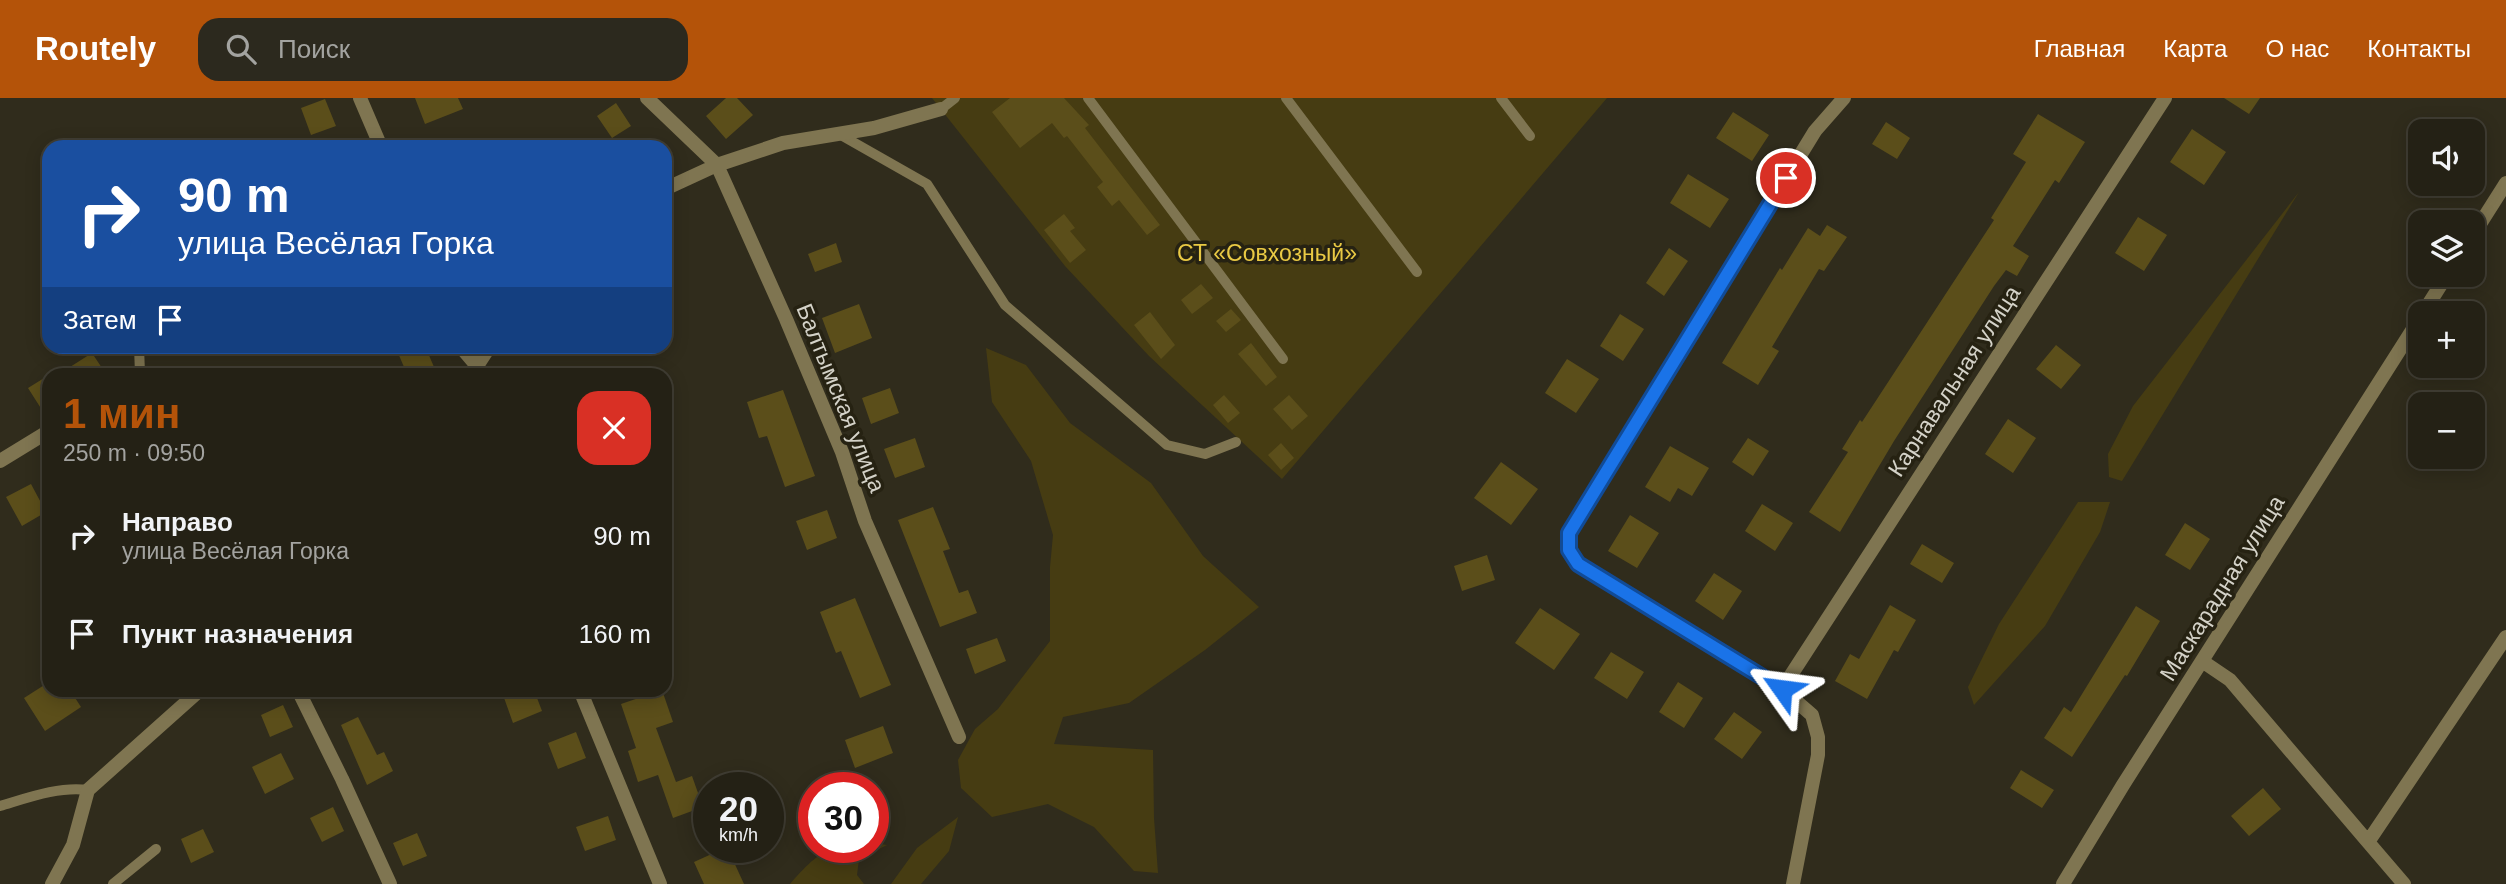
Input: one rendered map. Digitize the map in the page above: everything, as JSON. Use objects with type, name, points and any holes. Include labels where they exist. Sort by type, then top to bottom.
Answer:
[{"type":"street","points":[[360,98],[378,140]]},
{"type":"street","name":"Балтымская улица","points":[[647,98],[717,165],[782,308],[842,452],[865,521],[959,737]]},
{"type":"street","points":[[1793,884],[1818,755],[1818,737],[1812,715],[1782,689],[1578,564],[1569,550],[1569,533],[1815,131],[1844,98]]},
{"type":"street","name":"Карнавальная улица","points":[[1782,689],[2165,98]]},
{"type":"street","points":[[672,186],[717,165],[783,143],[874,128],[941,109]]},
{"type":"street","points":[[2485,216],[2506,183]]},
{"type":"street","name":"Маскарадная улица","points":[[2063,884],[2408,337]]},
{"type":"street","points":[[0,461],[42,436]]},
{"type":"street","points":[[2368,842],[2506,637]]},
{"type":"street","points":[[2202,662],[2230,680],[2404,884]]},
{"type":"street","points":[[52,884],[73,845],[88,790],[192,697]]},
{"type":"street","points":[[301,697],[390,884]]},
{"type":"street","points":[[583,697],[660,884]]},
{"type":"lane","points":[[941,109],[956,98]]},
{"type":"lane","points":[[1088,98],[1283,359]]},
{"type":"lane","points":[[1286,98],[1417,272]]},
{"type":"lane","points":[[1501,98],[1531,136]]},
{"type":"lane","points":[[839,134],[927,184],[1005,305],[1167,445],[1205,454],[1236,442]]},
{"type":"lane","points":[[0,806],[54,792],[76,788],[88,790]]},
{"type":"lane","points":[[113,884],[156,849]]},
{"type":"green space","name":"СТ «Совхозный»","points":[[932,98],[1607,98],[1282,479],[1149,356],[1065,266]]},
{"type":"green space","points":[[2299,192],[2122,481],[2109,477],[2108,454],[2133,406]]},
{"type":"green space","points":[[986,348],[1026,365],[1070,423],[1151,483],[1203,556],[1259,607],[1205,650],[1129,703],[1063,717],[1054,744],[1153,750],[1158,873],[1134,871],[1094,827],[1048,804],[992,817],[961,788],[958,760],[975,729],[998,709],[1050,641],[1053,535],[1031,461],[992,402]]},
{"type":"green space","points":[[2078,502],[2110,502],[2100,532],[2045,626],[1974,705],[1968,687],[1999,624]]},
{"type":"green space","points":[[958,817],[949,851],[921,884],[891,884],[917,848]]},
{"type":"green space","points":[[809,863],[858,863],[857,875],[864,884],[790,884]]},
{"type":"building","points":[[415,98],[458,98],[463,109],[425,124]]},
{"type":"building","points":[[726,98],[737,98],[753,115],[726,139],[706,116]]},
{"type":"building","points":[[1010,98],[1064,98],[1089,125],[1085,128],[1160,225],[1147,235],[1119,200],[1112,206],[1097,187],[1103,182],[1067,136],[1064,138],[1052,123],[1020,148],[992,112]]},
{"type":"building","points":[[2224,98],[2260,98],[2249,114]]},
{"type":"building","points":[[325,99],[336,126],[311,135],[301,108]]},
{"type":"building","points":[[616,103],[631,126],[612,138],[597,116]]},
{"type":"building","points":[[1733,112],[1769,135],[1752,161],[1716,138]]},
{"type":"building","points":[[2038,114],[2085,142],[2059,183],[2055,180],[2013,246],[2029,256],[2017,276],[2006,270],[1994,286],[1894,441],[1840,532],[1809,512],[1848,452],[1842,449],[1860,420],[1862,422],[1994,220],[1991,218],[2026,162],[2013,154]]},
{"type":"building","points":[[1886,122],[1910,138],[1897,159],[1872,144]]},
{"type":"building","points":[[2192,129],[2226,152],[2204,185],[2170,162]]},
{"type":"building","points":[[1688,174],[1729,199],[1710,228],[1670,203]]},
{"type":"building","points":[[1064,214],[1075,228],[1070,231],[1086,250],[1070,263],[1044,230]]},
{"type":"building","points":[[2138,217],[2167,235],[2144,271],[2115,253]]},
{"type":"building","points":[[1827,225],[1847,237],[1824,271],[1819,269],[1772,347],[1779,351],[1758,385],[1722,363],[1780,268],[1782,270],[1808,228],[1820,236]]},
{"type":"building","points":[[836,243],[842,262],[815,272],[808,254]]},
{"type":"building","points":[[1669,248],[1688,261],[1664,296],[1646,283]]},
{"type":"building","points":[[1201,284],[1213,298],[1192,314],[1181,300]]},
{"type":"building","points":[[859,304],[872,338],[835,353],[822,318]]},
{"type":"building","points":[[1231,309],[1241,320],[1226,332],[1216,321]]},
{"type":"building","points":[[1150,312],[1175,345],[1161,359],[1134,325]]},
{"type":"building","points":[[1620,314],[1644,329],[1623,361],[1600,346]]},
{"type":"building","points":[[1251,343],[1277,377],[1266,386],[1238,354]]},
{"type":"building","points":[[2056,345],[2081,365],[2061,389],[2036,369]]},
{"type":"building","points":[[93,354],[102,368],[68,368]]},
{"type":"building","points":[[398,354],[428,354],[434,368],[404,368]]},
{"type":"building","points":[[1567,359],[1599,379],[1576,413],[1545,393]]},
{"type":"building","points":[[42,379],[42,410],[28,388]]},
{"type":"building","points":[[890,388],[899,413],[871,424],[862,398]]},
{"type":"building","points":[[783,390],[815,476],[785,487],[767,436],[759,438],[747,402]]},
{"type":"building","points":[[1224,395],[1240,413],[1228,423],[1213,405]]},
{"type":"building","points":[[1289,395],[1308,416],[1292,430],[1273,409]]},
{"type":"building","points":[[2008,419],[2036,438],[2013,473],[1985,454]]},
{"type":"building","points":[[915,438],[925,467],[895,478],[884,449]]},
{"type":"building","points":[[1748,438],[1769,451],[1753,476],[1732,462]]},
{"type":"building","points":[[1281,443],[1294,458],[1281,470],[1268,455]]},
{"type":"building","points":[[1670,446],[1709,468],[1692,496],[1678,488],[1670,502],[1645,487]]},
{"type":"building","points":[[1501,462],[1538,489],[1511,525],[1474,498]]},
{"type":"building","points":[[31,484],[42,505],[42,514],[22,526],[6,497]]},
{"type":"building","points":[[1762,504],[1793,523],[1775,551],[1745,531]]},
{"type":"building","points":[[933,507],[950,549],[943,551],[959,593],[968,590],[977,613],[940,627],[898,520]]},
{"type":"building","points":[[827,510],[837,538],[807,550],[796,521]]},
{"type":"building","points":[[1630,515],[1659,533],[1637,568],[1608,551]]},
{"type":"building","points":[[2185,523],[2210,539],[2190,570],[2165,555]]},
{"type":"building","points":[[1922,544],[1954,563],[1942,583],[1910,564]]},
{"type":"building","points":[[1487,555],[1495,580],[1462,591],[1454,566]]},
{"type":"building","points":[[1714,573],[1742,591],[1723,620],[1695,601]]},
{"type":"building","points":[[855,598],[891,685],[860,698],[841,651],[836,653],[820,612]]},
{"type":"building","points":[[1890,605],[1916,620],[1898,652],[1894,650],[1867,699],[1835,681],[1850,654],[1859,659]]},
{"type":"building","points":[[2136,606],[2160,621],[2127,676],[2125,675],[2072,757],[2044,738],[2064,707],[2071,712]]},
{"type":"building","points":[[1540,608],[1580,634],[1554,670],[1515,643]]},
{"type":"building","points":[[997,638],[1006,661],[975,674],[966,649]]},
{"type":"building","points":[[1611,652],[1644,672],[1627,699],[1594,678]]},
{"type":"building","points":[[1678,682],[1703,698],[1684,728],[1659,712]]},
{"type":"building","points":[[42,686],[42,697],[75,697],[81,707],[45,731],[24,698]]},
{"type":"building","points":[[504,697],[537,697],[542,711],[513,723]]},
{"type":"building","points":[[642,697],[664,697],[673,722],[656,728],[676,782],[692,776],[693,811],[673,818],[658,775],[638,782],[628,751],[636,748],[621,704]]},
{"type":"building","points":[[283,705],[293,727],[270,737],[261,715]]},
{"type":"building","points":[[1734,712],[1762,732],[1742,759],[1714,739]]},
{"type":"building","points":[[358,717],[377,755],[384,752],[393,771],[367,785],[341,725]]},
{"type":"building","points":[[883,726],[893,753],[855,768],[845,740]]},
{"type":"building","points":[[576,732],[586,758],[558,769],[548,743]]},
{"type":"building","points":[[281,753],[294,779],[265,794],[252,767]]},
{"type":"building","points":[[2021,770],[2054,790],[2042,808],[2010,788]]},
{"type":"building","points":[[2263,788],[2281,809],[2249,836],[2231,816]]},
{"type":"building","points":[[333,807],[344,831],[322,842],[310,818]]},
{"type":"building","points":[[608,816],[616,840],[585,851],[576,827]]},
{"type":"building","points":[[203,829],[214,852],[191,863],[181,839]]},
{"type":"building","points":[[417,833],[427,856],[403,866],[393,843]]},
{"type":"building","points":[[694,863],[734,863],[744,884],[704,884]]},
{"type":"route","points":[[1782,689],[1578,564],[1569,550],[1569,533],[1786,178]]}]
